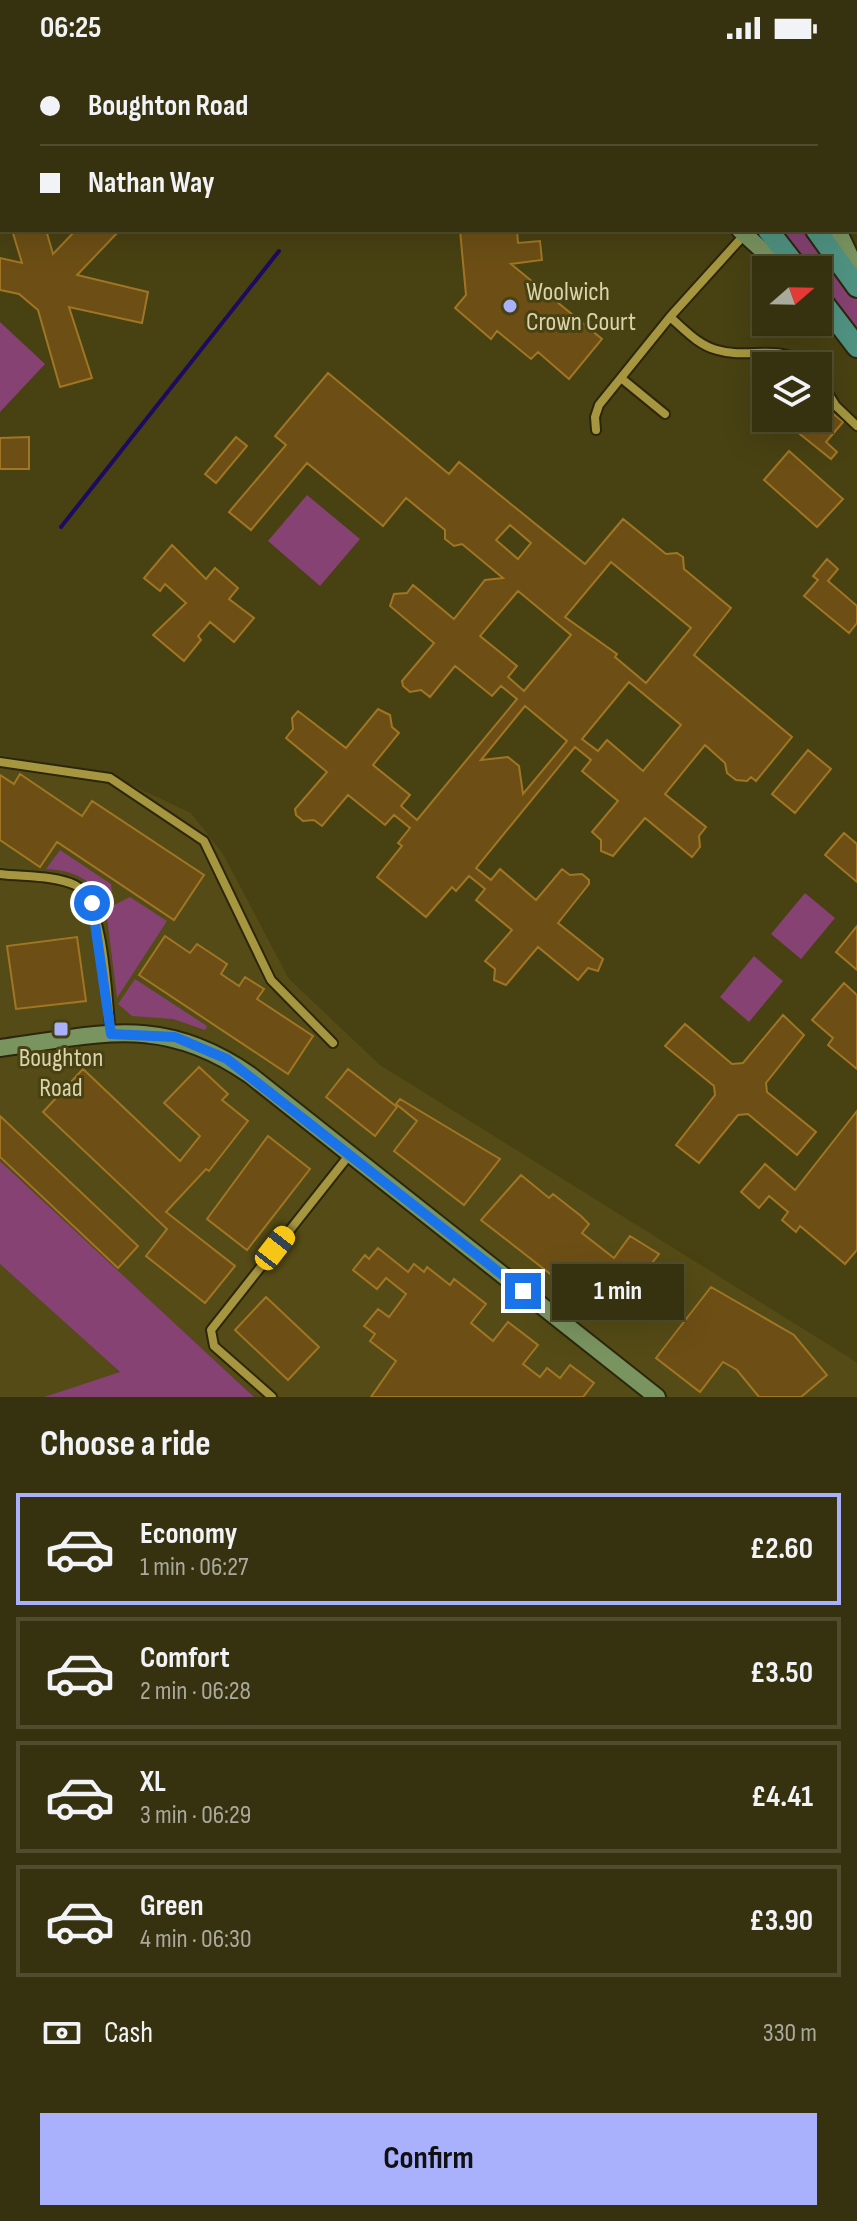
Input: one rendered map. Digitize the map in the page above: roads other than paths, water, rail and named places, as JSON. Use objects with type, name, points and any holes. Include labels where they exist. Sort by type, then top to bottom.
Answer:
[{"type":"main road","points":[[770,232],[788,256]]},
{"type":"main road","points":[[817,232],[857,287]]},
{"type":"main road","points":[[832,314],[853,342]]},
{"type":"street","points":[[596,430],[595,417],[599,405],[744,232],[769,256]]},
{"type":"street","points":[[839,232],[857,271]]},
{"type":"street","points":[[670,317],[695,339],[719,351],[781,352]]},
{"type":"street","points":[[832,319],[853,342]]},
{"type":"street","points":[[621,378],[665,414]]},
{"type":"street","points":[[832,400],[857,426]]},
{"type":"street","points":[[0,762],[110,778],[204,841],[271,980],[333,1043]]},
{"type":"street","points":[[0,874],[62,881],[85,892],[96,916],[111,1034]]},
{"type":"street","points":[[0,1048],[111,1034],[156,1033],[208,1049],[250,1075],[657,1397]]},
{"type":"street","points":[[272,1397],[214,1346],[211,1330],[350,1154]]},
{"type":"waterway","points":[[61,527],[279,251]]},
{"type":"place","name":"Woolwich Crown Court","points":[[510,306]]},
{"type":"place","name":"Boughton Road","points":[[61,1029]]}]
